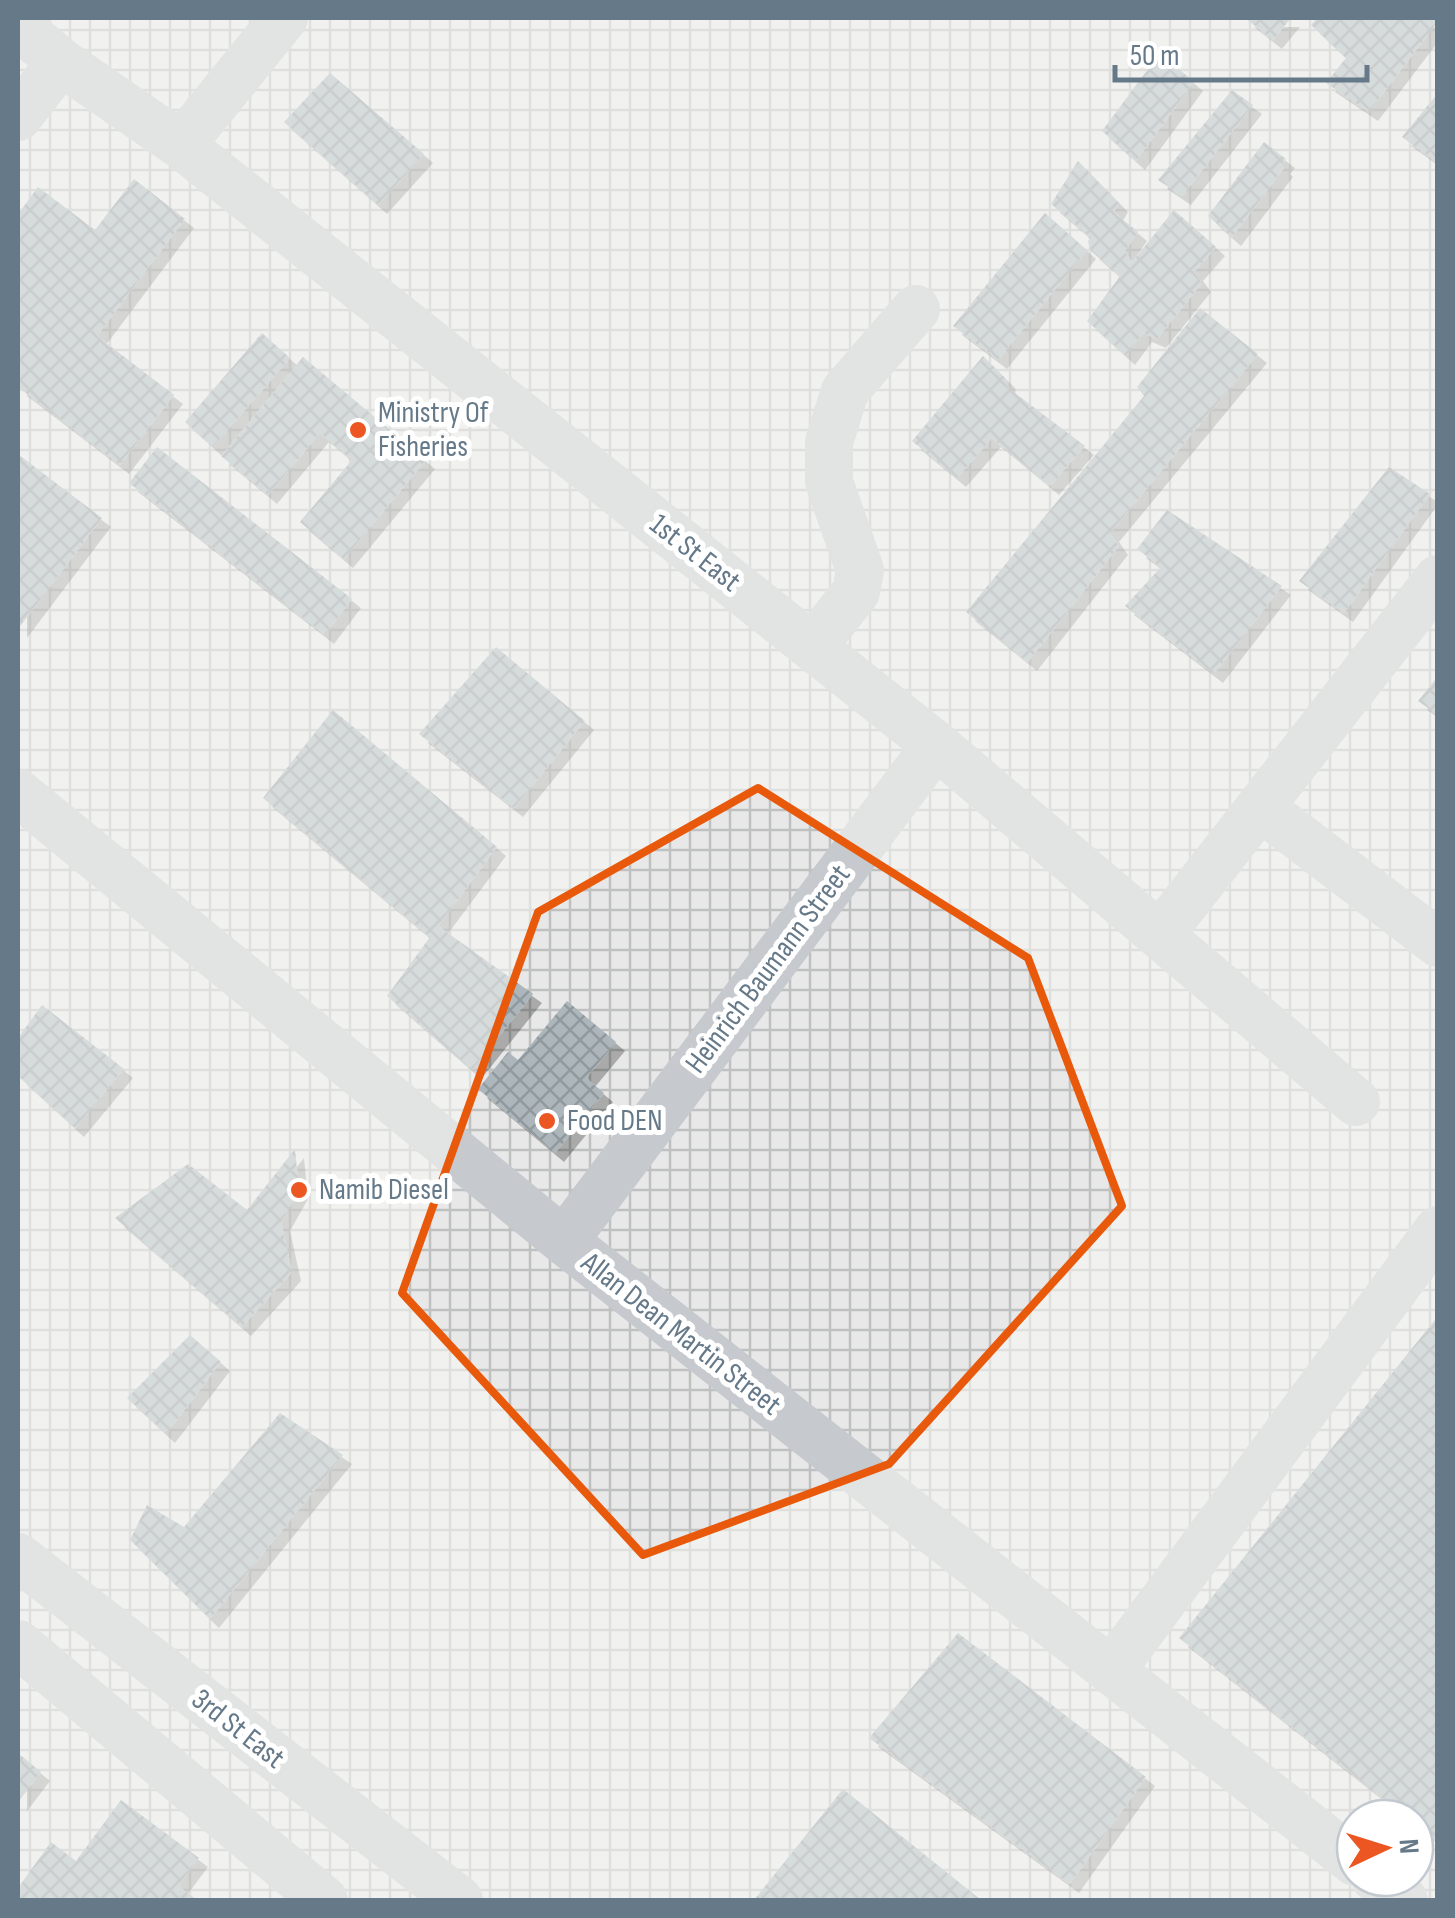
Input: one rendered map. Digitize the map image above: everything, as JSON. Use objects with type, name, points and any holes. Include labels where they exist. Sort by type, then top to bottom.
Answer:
[{"type":"street","points":[[181,145],[284,18]]},
{"type":"street","name":"1st St East","points":[[18,26],[61,62],[181,145],[936,744],[1356,1102]]},
{"type":"street","points":[[18,117],[61,62]]},
{"type":"street","points":[[813,646],[856,592],[860,570],[828,482],[828,442],[844,391],[916,309]]},
{"type":"street","points":[[1160,936],[1438,580]]},
{"type":"street","name":"Heinrich Baumann Street","points":[[564,1242],[936,744]]},
{"type":"street","name":"Allan Dean Martin Street","points":[[18,793],[564,1242],[1335,1846]]},
{"type":"street","points":[[1260,807],[1438,944]]},
{"type":"street","points":[[1110,1671],[1438,1230]]},
{"type":"street","name":"3rd St East","points":[[18,1557],[459,1900]]},
{"type":"street","points":[[18,1644],[324,1900]]},
{"type":"street","points":[[132,1737],[174,1680]]},
{"type":"highlighted area","points":[[758,788],[1028,958],[1122,1206],[889,1464],[643,1555],[402,1293],[538,912]]},
{"type":"shaded area","points":[[18,18],[1437,18],[1437,1900],[18,1900]]},
{"type":"building","points":[[1245,18],[1291,18],[1273,40]]},
{"type":"building","points":[[1317,18],[1438,21],[1369,112],[1326,83],[1346,58],[1311,25]]},
{"type":"building","points":[[1160,53],[1194,82],[1136,161],[1102,131]]},
{"type":"building","points":[[330,73],[424,154],[378,205],[284,122]]},
{"type":"building","points":[[1232,90],[1253,105],[1182,196],[1158,180]]},
{"type":"building","points":[[1438,93],[1438,163],[1402,137]]},
{"type":"building","points":[[1264,142],[1286,159],[1281,165],[1284,168],[1232,237],[1208,216]]},
{"type":"building","points":[[1078,161],[1119,203],[1114,212],[1138,232],[1125,251],[1132,262],[1174,210],[1216,247],[1194,272],[1202,283],[1157,339],[1143,333],[1126,356],[1087,321],[1120,276],[1091,251],[1091,238],[1051,204]]},
{"type":"building","points":[[134,179],[185,219],[97,336],[174,395],[120,465],[18,387],[18,214],[38,187],[95,230]]},
{"type":"building","points":[[1045,213],[1087,250],[998,360],[953,326]]},
{"type":"building","points":[[1200,308],[1258,354],[1110,533],[1119,546],[1028,662],[966,612],[1144,396],[1137,387]]},
{"type":"building","points":[[262,333],[290,358],[213,447],[185,422]]},
{"type":"building","points":[[983,356],[1006,379],[1007,387],[1085,446],[1050,486],[992,438],[957,478],[912,441]]},
{"type":"building","points":[[303,357],[426,460],[344,559],[300,522],[352,460],[320,433],[268,495],[221,456]]},
{"type":"building","points":[[157,447],[352,599],[325,635],[129,483]]},
{"type":"building","points":[[18,457],[102,518],[18,629]]},
{"type":"building","points":[[1389,467],[1430,494],[1344,613],[1299,581]]},
{"type":"building","points":[[1167,510],[1282,586],[1214,674],[1125,606],[1161,567],[1137,549]]},
{"type":"building","points":[[496,647],[585,721],[514,808],[419,734]]},
{"type":"building","points":[[1438,676],[1438,715],[1418,701]]},
{"type":"building","points":[[333,710],[497,847],[438,926],[533,994],[472,1070],[387,996],[430,937],[263,798]]},
{"type":"building","points":[[567,1001],[616,1042],[586,1078],[604,1093],[555,1153],[478,1089],[508,1052],[518,1060]]},
{"type":"building","points":[[42,1005],[124,1069],[75,1128],[18,1076],[18,1038]]},
{"type":"building","points":[[295,1149],[299,1190],[281,1222],[292,1272],[242,1327],[115,1218],[188,1164],[247,1210]]},
{"type":"building","points":[[1438,1316],[1438,1842],[1435,1798],[1383,1798],[1179,1638]]},
{"type":"building","points":[[190,1335],[221,1362],[166,1434],[127,1398]]},
{"type":"building","points":[[280,1413],[343,1455],[210,1619],[130,1540],[147,1505],[184,1527]]},
{"type":"building","points":[[958,1633],[1146,1777],[1070,1884],[869,1738]]},
{"type":"building","points":[[18,1753],[41,1772],[18,1802]]},
{"type":"building","points":[[843,1789],[981,1900],[754,1900]]},
{"type":"building","points":[[121,1800],[199,1858],[178,1886],[197,1900],[18,1900],[18,1888],[51,1842],[76,1861]]},
{"type":"place","name":"Ministry Of Fisheries","points":[[358,430]]},
{"type":"place","name":"Food DEN","points":[[547,1121]]},
{"type":"place","name":"Namib Diesel","points":[[299,1190]]}]
